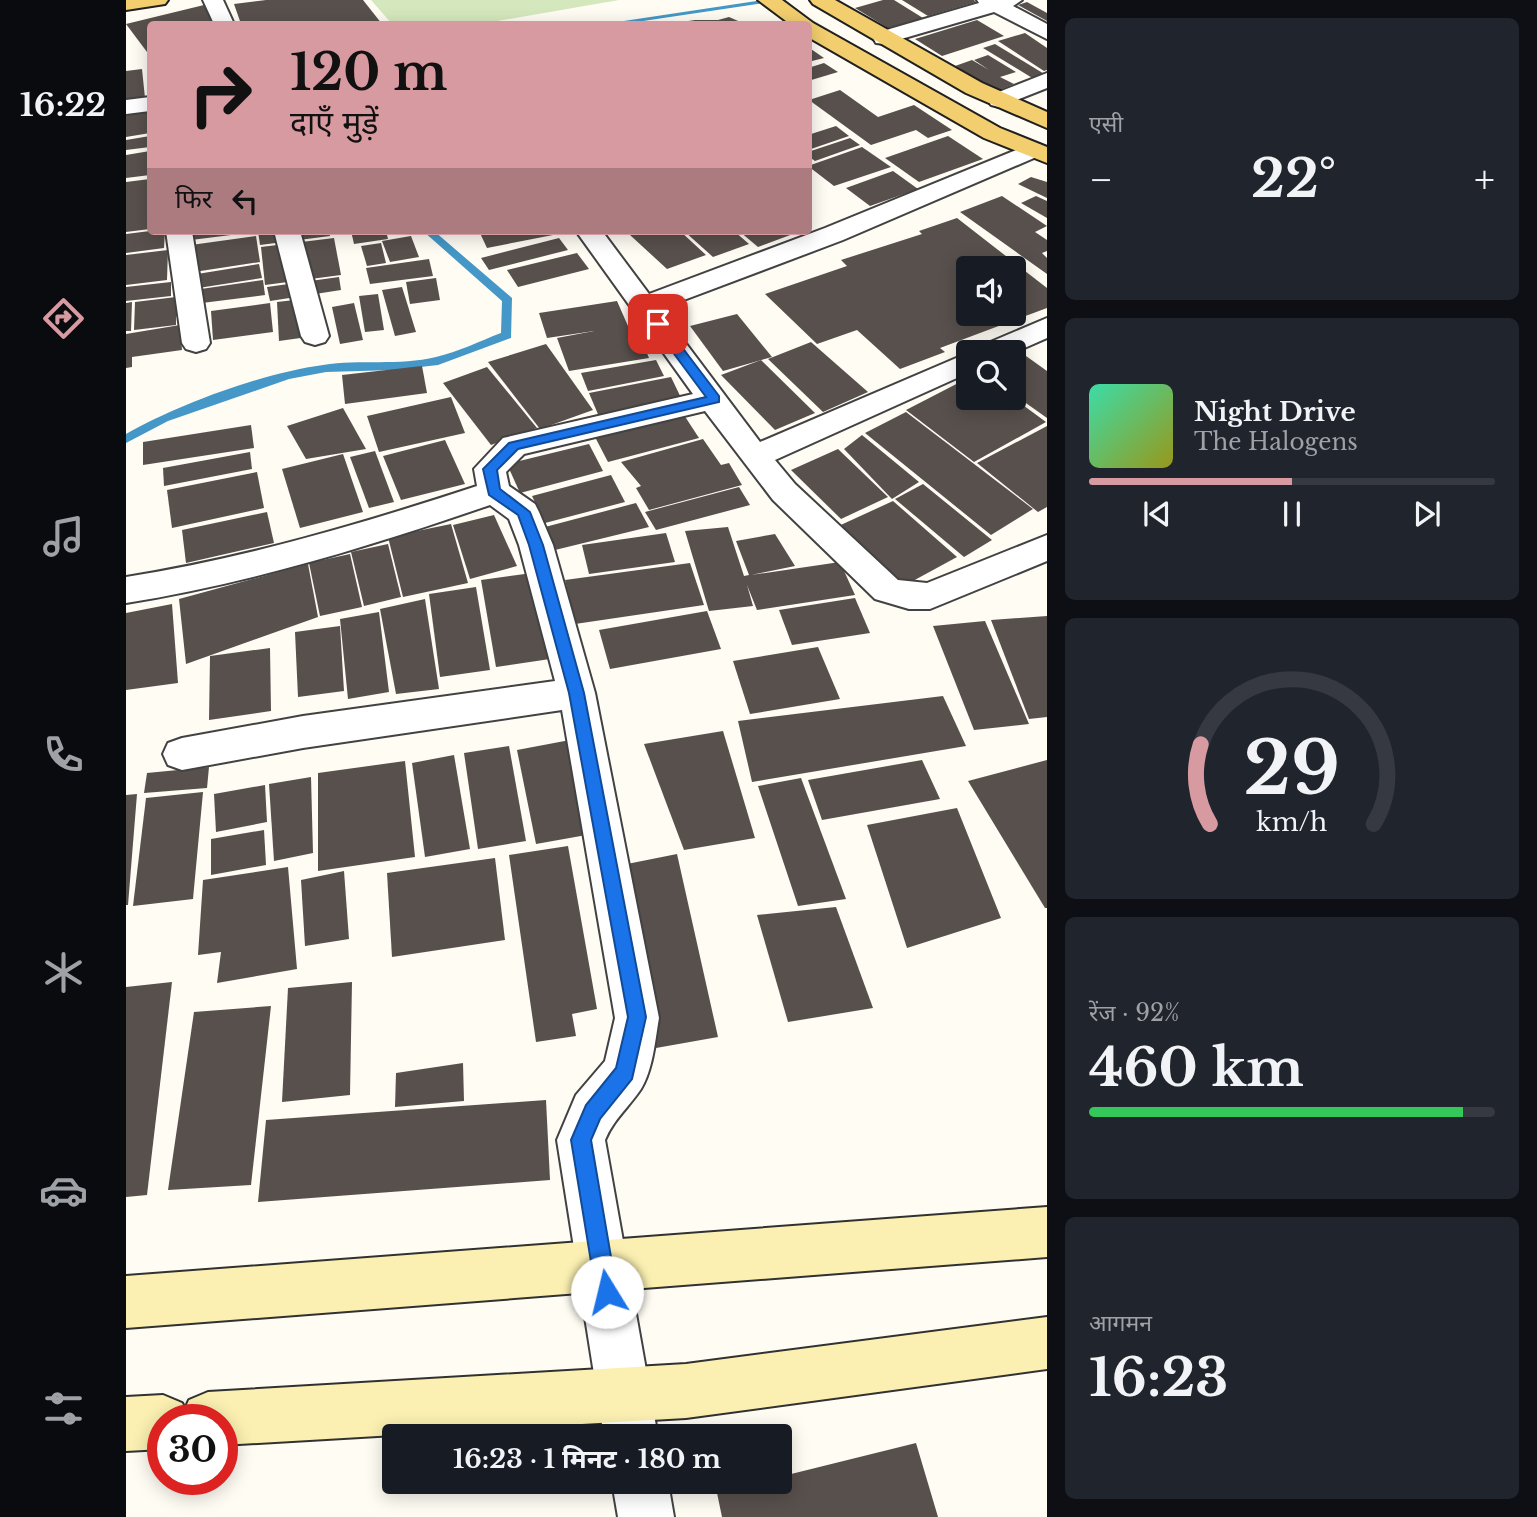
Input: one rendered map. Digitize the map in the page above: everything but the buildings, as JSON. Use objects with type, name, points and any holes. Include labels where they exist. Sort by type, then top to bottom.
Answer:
[{"type":"main road","points":[[126,4],[158,0]]},
{"type":"main road","points":[[820,0],[999,100],[1047,121]]},
{"type":"main road","points":[[774,4],[799,21]]},
{"type":"main road","points":[[812,30],[992,133],[1040,153]]},
{"type":"main road","points":[[126,1302],[1047,1232]]},
{"type":"main road","points":[[238,1419],[627,1416],[686,1391],[1047,1343]]},
{"type":"main road","points":[[126,1424],[147,1423]]},
{"type":"street","points":[[213,0],[223,21]]},
{"type":"street","points":[[884,37],[997,2],[1047,33]]},
{"type":"street","points":[[999,100],[1047,80]]},
{"type":"street","points":[[126,107],[147,104]]},
{"type":"street","points":[[644,305],[1040,153]]},
{"type":"street","points":[[812,216],[834,234]]},
{"type":"street","points":[[180,235],[196,343]]},
{"type":"street","points":[[288,235],[316,337]]},
{"type":"street","points":[[592,235],[754,457],[784,492],[887,590],[909,596],[930,597],[1047,547]]},
{"type":"street","points":[[1018,340],[1047,327]]},
{"type":"street","points":[[754,457],[956,367]]},
{"type":"street","points":[[627,1416],[581,1140],[593,1112],[625,1072],[637,1017],[577,693],[536,545],[523,512],[494,492],[490,469],[514,446],[714,399]]},
{"type":"street","points":[[126,590],[201,578],[361,537],[494,492]]},
{"type":"street","points":[[182,754],[303,732],[577,693]]},
{"type":"street","points":[[642,1494],[646,1517]]},
{"type":"green space","points":[[371,0],[619,0],[497,21],[389,21]]},
{"type":"waterway","points":[[630,21],[781,0]]},
{"type":"waterway","points":[[126,439],[164,418],[287,375],[326,368],[394,366],[438,361],[507,335],[508,300],[433,235]]},
{"type":"route","points":[[607,1292],[581,1140],[593,1112],[625,1072],[637,1017],[577,693],[536,545],[523,512],[494,492],[490,469],[514,446],[714,399],[658,324]]}]
